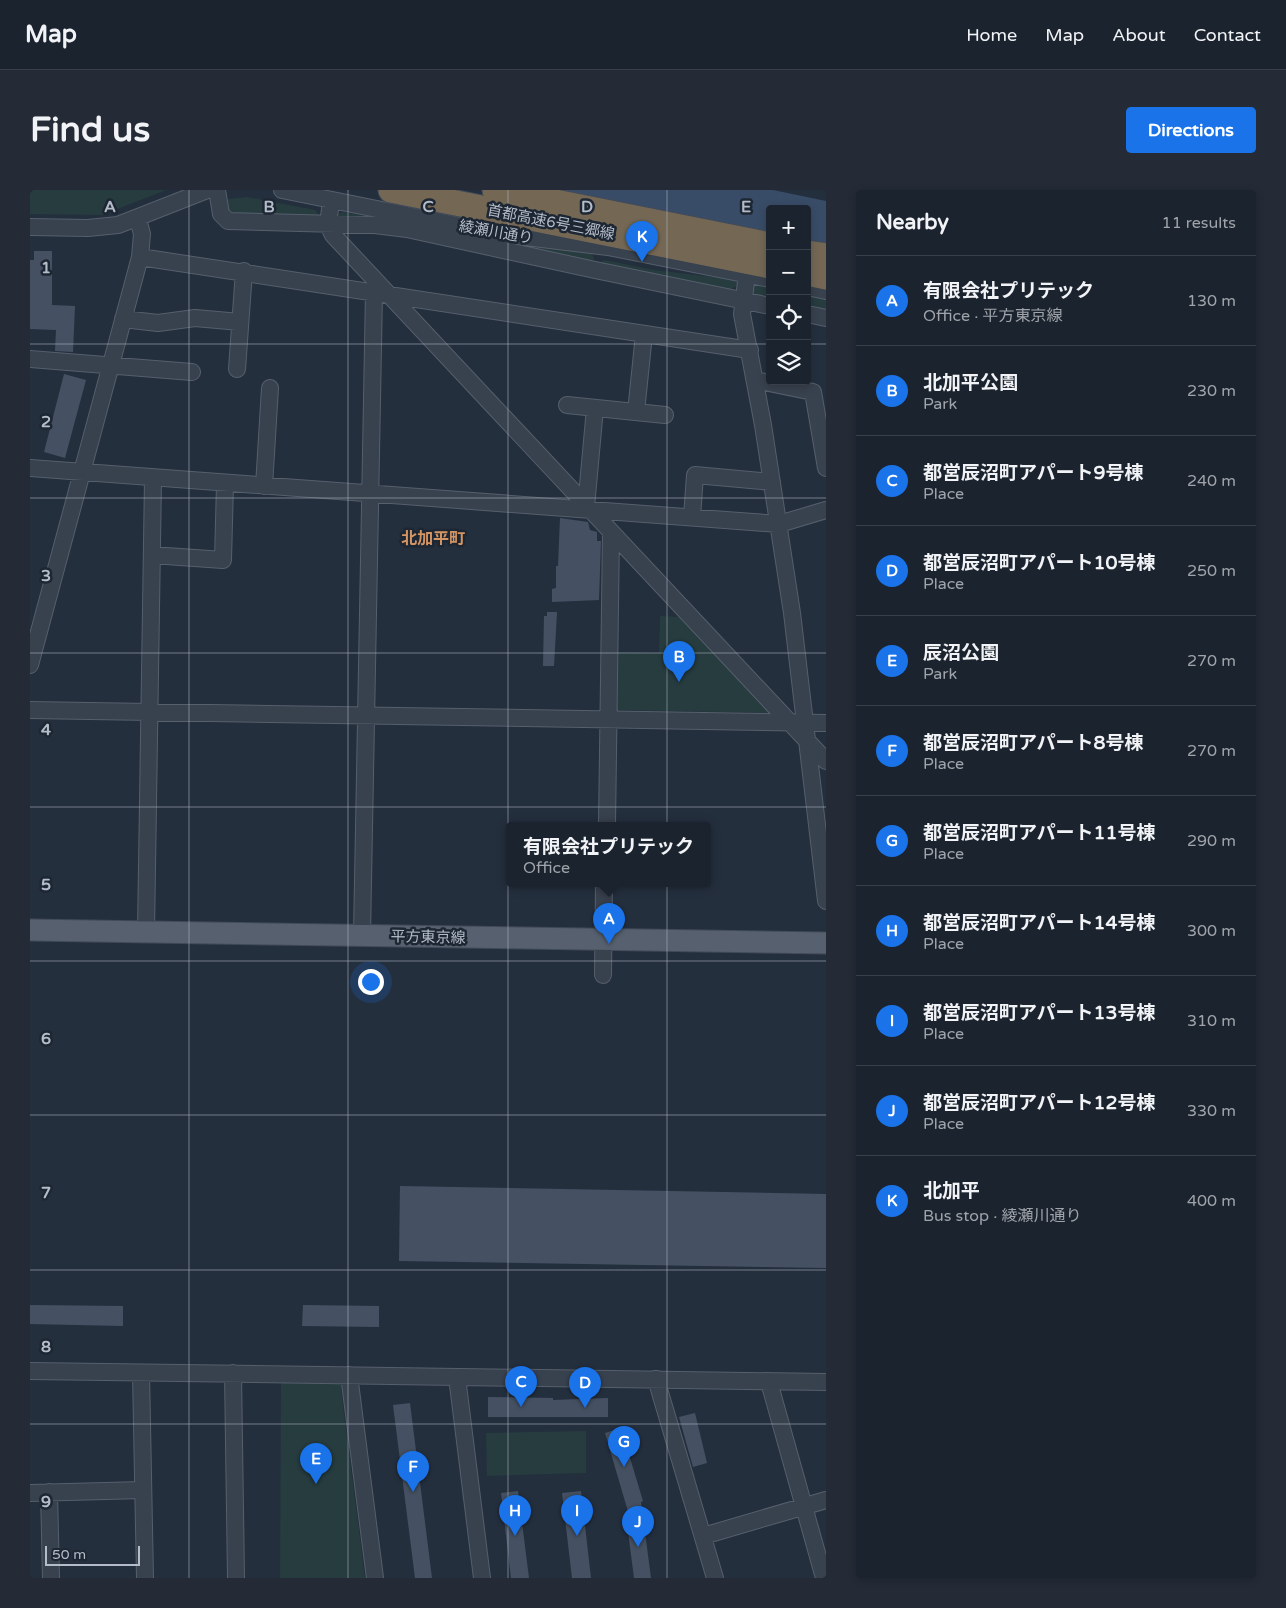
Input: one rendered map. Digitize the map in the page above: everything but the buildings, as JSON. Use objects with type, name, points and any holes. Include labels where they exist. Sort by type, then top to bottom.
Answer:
[{"type":"highway","name":"首都高速6号三郷線","points":[[390,190],[758,270]]},
{"type":"highway","name":"首都高速6号三郷線","points":[[495,190],[766,244]]},
{"type":"highway","points":[[811,254],[826,256]]},
{"type":"highway","points":[[811,274],[826,277]]},
{"type":"main road","name":"平方東京線","points":[[30,930],[826,943]]},
{"type":"street","points":[[217,190],[221,214],[228,221],[375,225],[407,229],[766,305]]},
{"type":"street","name":"綾瀬川通り","points":[[282,190],[501,234],[608,247],[758,270]]},
{"type":"street","points":[[30,227],[88,228],[118,225],[138,219],[202,191]]},
{"type":"street","points":[[331,200],[328,225],[333,235],[382,293],[611,533],[797,722],[809,743],[826,761]]},
{"type":"street","points":[[30,666],[33,644],[140,257],[142,234],[138,219]]},
{"type":"street","points":[[140,257],[244,271],[750,350]]},
{"type":"street","points":[[758,270],[743,300],[742,314],[750,350],[792,613],[797,722]]},
{"type":"street","points":[[237,369],[244,271]]},
{"type":"street","points":[[811,288],[826,291]]},
{"type":"street","points":[[362,935],[368,715],[371,494],[382,293]]},
{"type":"street","points":[[811,315],[826,318]]},
{"type":"street","points":[[123,319],[168,323],[184,317],[240,322]]},
{"type":"street","points":[[636,412],[644,334]]},
{"type":"street","points":[[30,358],[192,372]]},
{"type":"street","points":[[755,380],[813,392],[826,468]]},
{"type":"street","points":[[264,486],[270,388]]},
{"type":"street","points":[[567,406],[665,415]]},
{"type":"street","points":[[589,509],[595,408]]},
{"type":"street","points":[[30,468],[153,479],[779,524],[826,510]]},
{"type":"street","points":[[692,517],[695,475],[772,482]]},
{"type":"street","points":[[146,932],[153,479]]},
{"type":"street","points":[[152,555],[222,560],[225,484]]},
{"type":"street","points":[[607,822],[611,533]]},
{"type":"street","points":[[30,710],[826,723]]},
{"type":"street","points":[[809,743],[826,901]]},
{"type":"street","points":[[603,975],[604,887]]},
{"type":"street","points":[[30,1370],[350,1375],[457,1380],[657,1383],[826,1382]]},
{"type":"street","points":[[141,1373],[145,1578]]},
{"type":"street","points":[[233,1373],[236,1578]]},
{"type":"street","points":[[350,1375],[374,1578]]},
{"type":"street","points":[[457,1380],[482,1578]]},
{"type":"street","points":[[769,1382],[824,1578]]},
{"type":"street","points":[[657,1383],[715,1578]]},
{"type":"street","points":[[30,1493],[143,1490]]},
{"type":"street","points":[[49,1492],[51,1578]]},
{"type":"street","points":[[702,1536],[826,1500]]},
{"type":"green space","points":[[30,190],[166,190],[102,215],[30,214]]},
{"type":"green space","points":[[247,197],[315,210],[319,215],[319,219],[234,217],[223,204],[229,199]]},
{"type":"green space","points":[[342,212],[494,240],[592,254],[594,258],[592,263],[343,221],[336,215]]},
{"type":"green space","points":[[604,260],[654,270],[739,280],[741,284],[727,291],[600,263]]},
{"type":"green space","points":[[753,285],[766,287],[766,301],[751,295]]},
{"type":"green space","points":[[811,296],[826,299],[826,315],[811,311]]},
{"type":"green space","points":[[660,616],[681,617],[771,713],[616,710],[618,652],[659,653]]},
{"type":"green space","points":[[281,1381],[342,1382],[341,1390],[365,1578],[280,1578]]},
{"type":"green space","points":[[586,1431],[586,1473],[487,1476],[486,1433]]},
{"type":"water","points":[[542,190],[773,190],[826,201],[826,246],[811,243],[811,205],[766,205],[766,234]]},
{"type":"place","name":"北加平","points":[[642,262]]},
{"type":"place","name":"北加平公園","points":[[679,682]]},
{"type":"place","name":"有限会社プリテック","points":[[609,944]]},
{"type":"place","name":"都営辰沼町アパート9号棟","points":[[521,1407]]},
{"type":"place","name":"都営辰沼町アパート10号棟","points":[[585,1408]]},
{"type":"place","name":"都営辰沼町アパート11号棟","points":[[624,1467]]},
{"type":"place","name":"辰沼公園","points":[[316,1484]]},
{"type":"place","name":"都営辰沼町アパート8号棟","points":[[413,1492]]},
{"type":"place","name":"都営辰沼町アパート14号棟","points":[[515,1536]]},
{"type":"place","name":"都営辰沼町アパート13号棟","points":[[577,1536]]},
{"type":"place","name":"都営辰沼町アパート12号棟","points":[[638,1547]]},
{"type":"district","name":"北加平町","points":[[433,538]]}]
